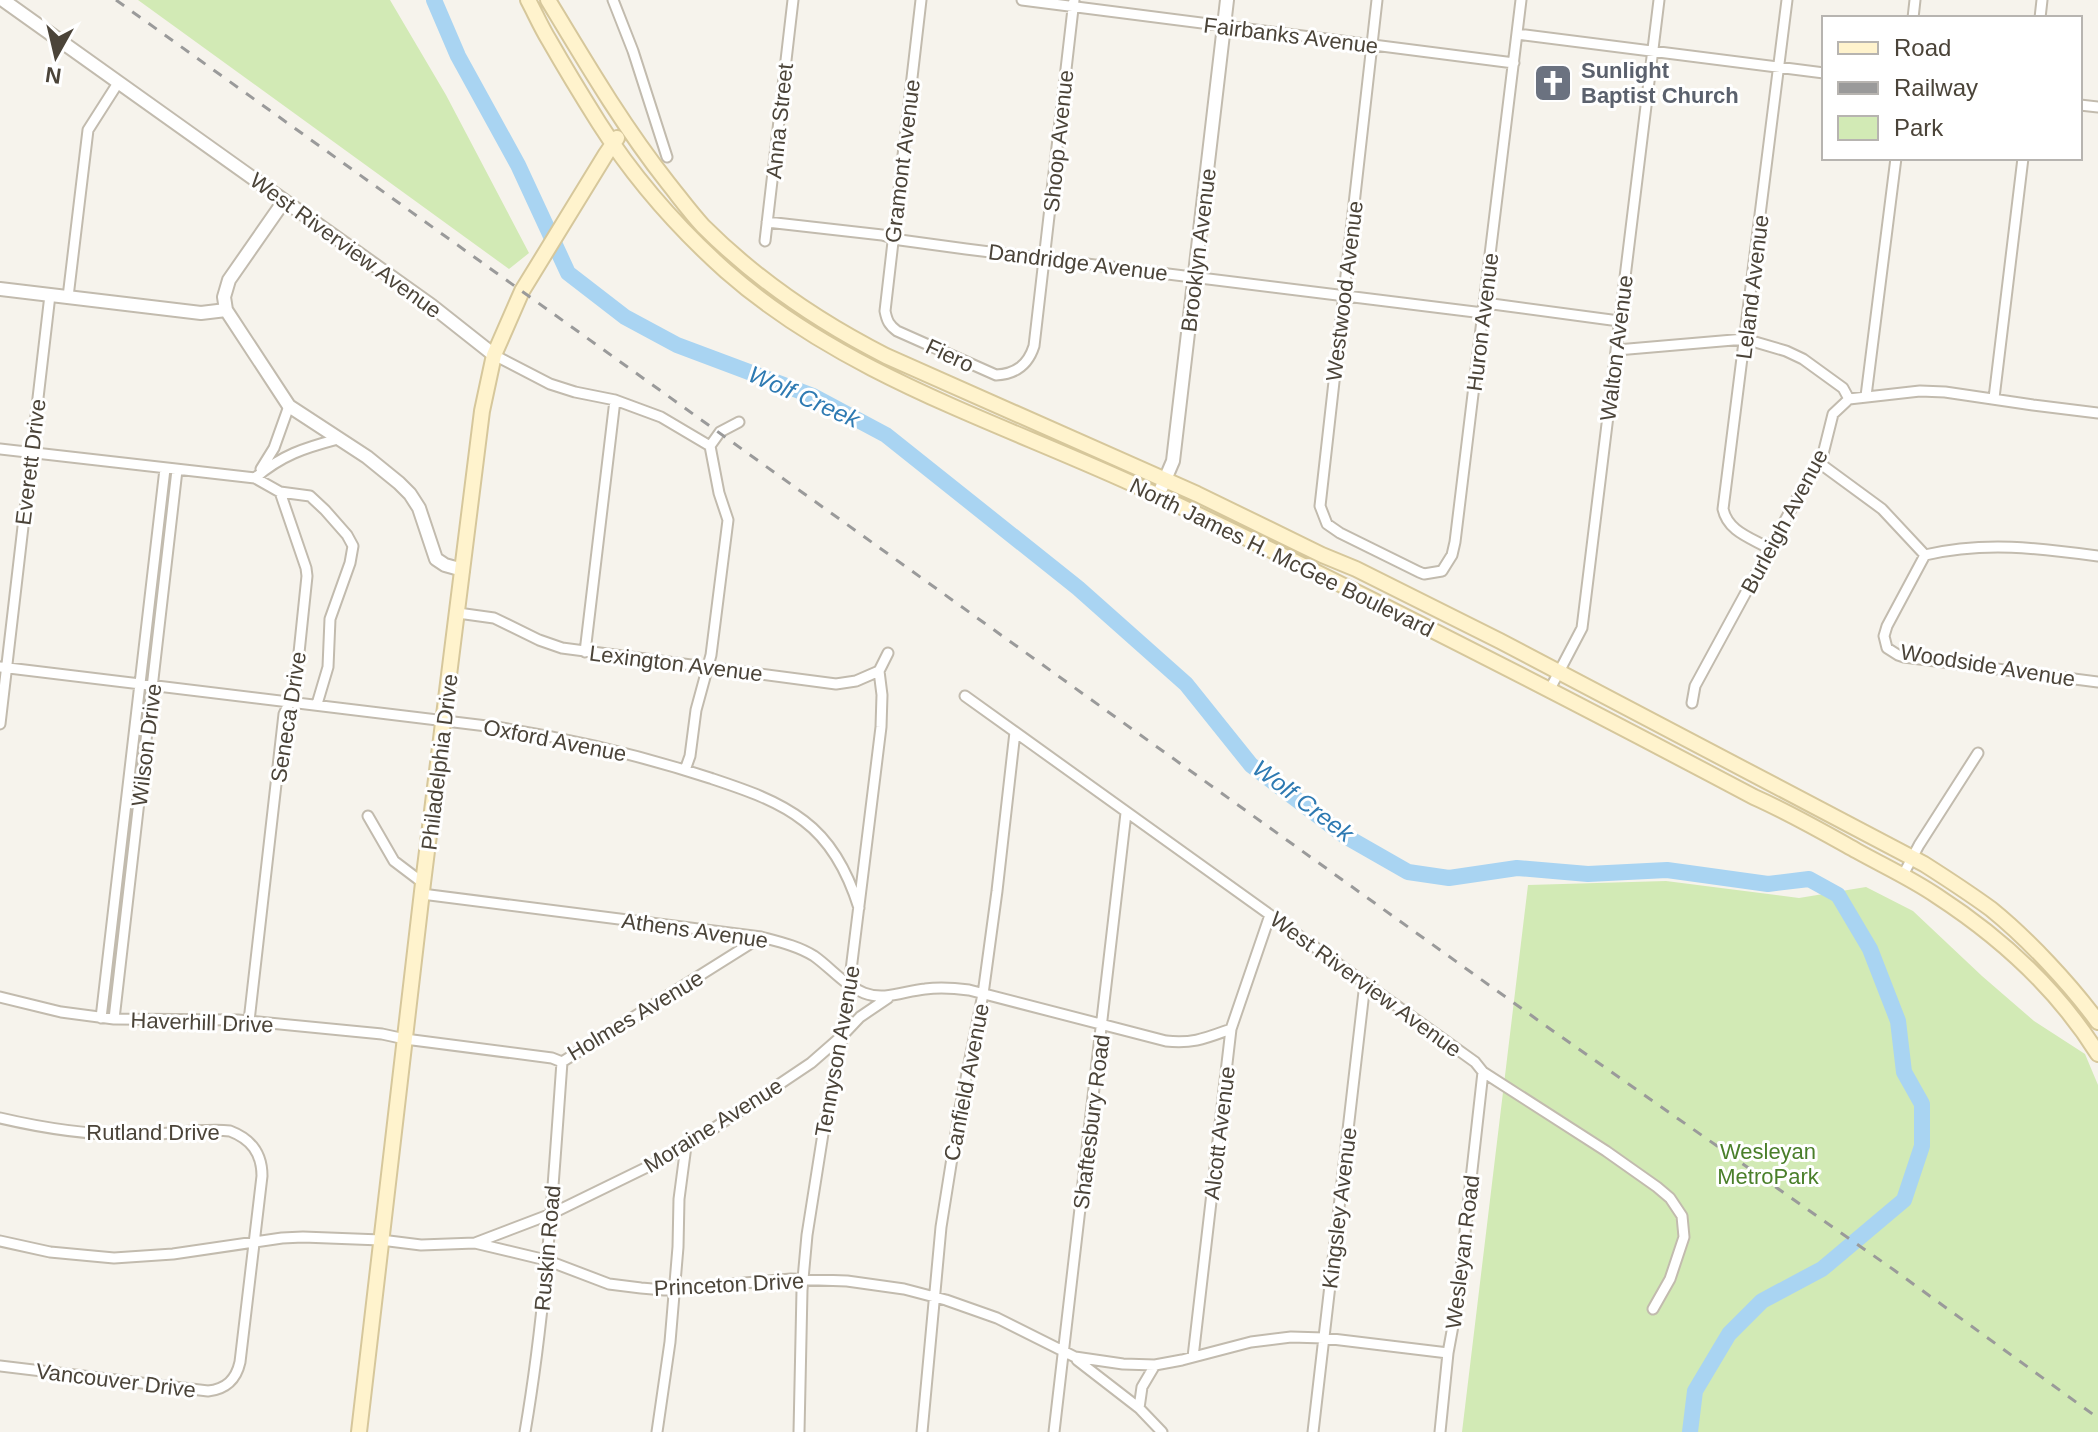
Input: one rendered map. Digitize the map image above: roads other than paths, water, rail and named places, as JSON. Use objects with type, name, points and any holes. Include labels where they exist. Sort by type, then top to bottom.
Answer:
[{"type":"main road","name":"North James H. McGee Boulevard","points":[[528,0],[546,36],[613,144],[658,201],[697,244],[795,325],[874,369],[1158,496],[1430,628],[1790,813],[1903,875],[1963,913],[2011,952],[2068,1011],[2098,1054]]},
{"type":"main road","name":"North James H. McGee Boulevard","points":[[548,0],[626,127],[701,224],[750,269],[795,304],[886,356],[954,384],[981,400],[1056,430],[1356,569],[1912,858],[1972,895],[2013,929],[2098,1022]]},
{"type":"main road","name":"Philadelphia Drive","points":[[359,1432],[480,423],[494,355],[522,291],[626,127]]},
{"type":"street","name":"West Riverview Avenue","points":[[3,0],[432,306],[494,355],[550,384],[615,400],[661,417],[710,446]]},
{"type":"street","points":[[613,0],[667,157]]},
{"type":"street","name":"Anna Street","points":[[765,241],[793,0]]},
{"type":"street","name":"Gramont Avenue","points":[[888,321],[885,311],[921,0]]},
{"type":"street","name":"Fairbanks Avenue","points":[[1022,0],[1073,3],[1224,26],[1514,63]]},
{"type":"street","name":"Brooklyn Avenue","points":[[1158,496],[1173,461],[1227,0]]},
{"type":"street","name":"Westwood Avenue","points":[[1376,551],[1334,530],[1327,524],[1320,506],[1377,0]]},
{"type":"street","name":"Huron Avenue","points":[[1376,551],[1424,574],[1442,571],[1452,555],[1521,0]]},
{"type":"street","name":"Walton Avenue","points":[[1550,689],[1582,628],[1659,0]]},
{"type":"street","name":"Leland Avenue","points":[[1770,549],[1733,528],[1727,522],[1723,509],[1787,0]]},
{"type":"street","name":"Shoop Avenue","points":[[1016,370],[1028,360],[1034,346],[1073,3]]},
{"type":"street","points":[[1517,34],[1822,73]]},
{"type":"street","points":[[68,297],[88,130],[118,83]]},
{"type":"street","points":[[1866,396],[1896,160]]},
{"type":"street","points":[[1994,398],[2023,160]]},
{"type":"street","points":[[284,201],[229,280],[224,297],[226,310],[289,406],[367,457],[410,494],[422,515],[436,559],[463,570]]},
{"type":"street","name":"Dandridge Avenue","points":[[767,222],[1343,296],[1619,321]]},
{"type":"street","points":[[0,289],[201,313],[226,310]]},
{"type":"street","name":"Everett Drive","points":[[0,724],[3,668],[50,295]]},
{"type":"street","name":"Fiero","points":[[888,321],[897,331],[989,373],[1004,375],[1016,370]]},
{"type":"street","points":[[1617,350],[1745,339],[1803,359],[1843,388],[1849,399],[1933,391],[2098,413]]},
{"type":"street","name":"Burleigh Avenue","points":[[1692,703],[1695,686],[1822,458],[1833,414],[1849,399]]},
{"type":"street","points":[[585,652],[615,400]]},
{"type":"street","points":[[255,478],[274,448],[289,406]]},
{"type":"street","points":[[685,770],[696,710],[711,655],[728,520],[710,446],[720,432],[739,422]]},
{"type":"street","points":[[255,478],[289,454],[338,439]]},
{"type":"street","points":[[0,449],[255,478],[280,492],[310,496],[340,527],[353,546],[330,619],[328,667],[317,704]]},
{"type":"street","points":[[1818,462],[1882,509],[1925,555],[1987,546],[2036,548],[2098,556]]},
{"type":"street","name":"Wilson Drive","points":[[101,1018],[165,469]]},
{"type":"street","name":"Wilson Drive","points":[[114,1019],[177,470]]},
{"type":"street","name":"Seneca Drive","points":[[249,1021],[284,714],[295,691],[307,576],[280,492]]},
{"type":"street","name":"Woodside Avenue","points":[[1925,555],[1887,626],[1884,640],[1887,648],[1904,657],[2098,682]]},
{"type":"street","name":"Lexington Avenue","points":[[458,613],[494,618],[539,640],[585,652],[836,684],[856,681],[879,671]]},
{"type":"street","points":[[879,671],[888,653]]},
{"type":"street","name":"Oxford Avenue","points":[[3,668],[445,720],[559,738],[685,770],[771,801],[806,823],[835,856],[852,884],[859,908]]},
{"type":"street","name":"Tennyson Avenue","points":[[799,1432],[803,1279],[812,1199],[843,1035],[859,908],[881,727],[879,671]]},
{"type":"street","name":"West Riverview Avenue","points":[[965,696],[1475,1062],[1483,1072],[1606,1151],[1670,1198],[1682,1216],[1684,1237],[1670,1279],[1653,1309]]},
{"type":"street","name":"Canfield Avenue","points":[[922,1432],[950,1163],[983,994],[1015,732]]},
{"type":"street","points":[[1903,875],[1978,753]]},
{"type":"street","name":"Shaftesbury Road","points":[[1054,1432],[1126,813]]},
{"type":"street","points":[[368,816],[394,861],[423,889]]},
{"type":"street","name":"Athens Avenue","points":[[423,889],[761,937],[812,955],[839,978],[864,993],[889,997],[923,989],[969,990],[1180,1043],[1199,1041],[1231,1029]]},
{"type":"street","name":"Alcott Avenue","points":[[1193,1357],[1231,1029],[1270,915]]},
{"type":"street","name":"Holmes Avenue","points":[[405,1039],[552,1058],[562,1062],[761,937]]},
{"type":"street","name":"Kingsley Avenue","points":[[1313,1432],[1365,983]]},
{"type":"street","name":"Haverhill Drive","points":[[0,997],[101,1018],[249,1021],[405,1039]]},
{"type":"street","name":"Moraine Avenue","points":[[475,1243],[551,1214],[686,1146],[811,1063],[860,1017],[889,997]]},
{"type":"street","name":"Ruskin Road","points":[[525,1432],[551,1214],[562,1062]]},
{"type":"street","name":"Wesleyan Road","points":[[1440,1432],[1483,1072]]},
{"type":"street","name":"Rutland Drive","points":[[0,1118],[99,1134],[154,1135],[224,1130],[235,1133],[255,1148],[262,1167],[254,1242]]},
{"type":"street","points":[[657,1432],[670,1342],[679,1199],[686,1146]]},
{"type":"street","name":"Princeton Drive","points":[[0,1241],[71,1255],[114,1258],[173,1254],[303,1237],[421,1245],[475,1243],[546,1260],[609,1284],[641,1288],[803,1279],[885,1285],[997,1318],[1075,1357],[1123,1364],[1155,1365],[1237,1345],[1291,1337],[1448,1353]]},
{"type":"street","name":"Vancouver Drive","points":[[0,1366],[208,1391],[222,1388],[229,1384],[239,1368],[254,1242]]},
{"type":"street","points":[[1075,1357],[1139,1408],[1162,1432]]},
{"type":"street","points":[[1139,1408],[1142,1387],[1155,1365]]},
{"type":"waterway","name":"Wolf Creek","points":[[434,0],[458,56],[518,165],[568,273],[625,317],[677,345],[813,396],[886,435],[1078,588],[1186,684],[1251,765],[1345,836],[1408,872],[1449,878],[1517,868],[1588,874],[1667,870],[1768,884],[1809,879],[1838,895],[1870,949],[1898,1021],[1904,1072],[1922,1104],[1922,1146],[1904,1200],[1822,1269],[1762,1301],[1729,1334],[1695,1391],[1690,1432]]},
{"type":"railway","points":[[116,0],[2098,1418]]},
{"type":"place","name":"Sunlight Baptist Church","points":[[1553,83]]},
{"type":"park label","name":"Wesleyan MetroPark","points":[[1768,1164]]}]
